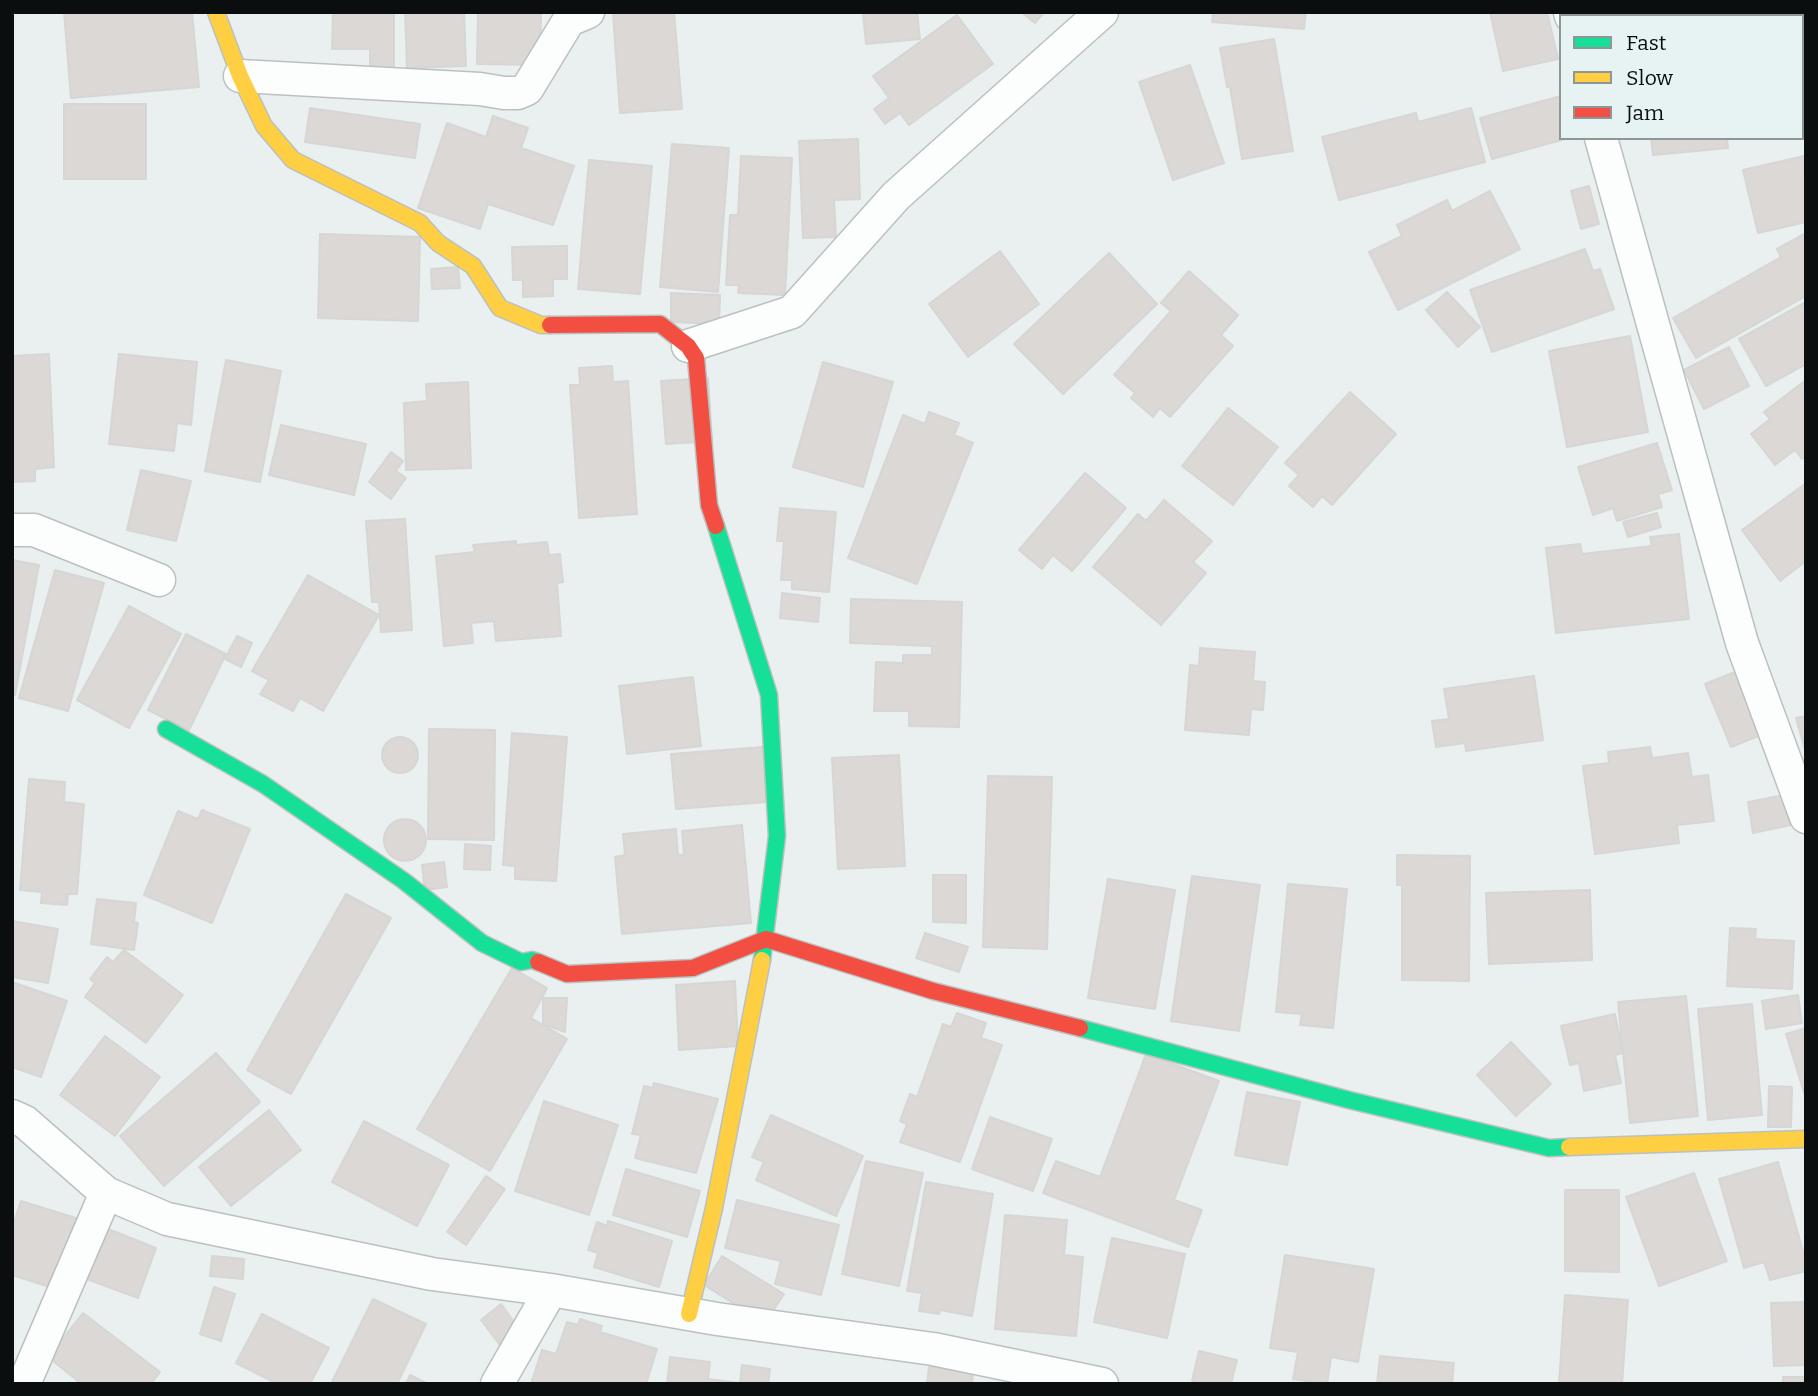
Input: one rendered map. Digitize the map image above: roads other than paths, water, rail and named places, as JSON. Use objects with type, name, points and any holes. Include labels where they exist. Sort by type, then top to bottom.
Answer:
[{"type":"street","points":[[216,12],[240,76],[264,126],[293,160],[420,223],[438,243],[473,266],[500,308],[541,325],[660,324],[688,346],[696,358],[709,505],[769,695],[777,836],[766,939],[714,1208],[689,1314]]},
{"type":"street","points":[[240,76],[518,93],[527,89],[569,20],[588,12]]},
{"type":"street","points":[[688,346],[792,312],[897,196],[1102,12]]},
{"type":"street","points":[[1602,140],[1742,643],[1806,817]]},
{"type":"street","points":[[12,530],[34,530],[159,580]]},
{"type":"street","points":[[166,729],[263,784],[404,881],[482,943],[522,962],[533,960],[567,974],[693,968],[766,939],[933,991],[1349,1100],[1549,1148],[1806,1139]]},
{"type":"street","points":[[12,1116],[25,1122],[106,1193],[167,1219],[405,1269],[933,1349],[1102,1384]]},
{"type":"street","points":[[24,1384],[106,1193]]},
{"type":"street","points":[[497,1384],[551,1290]]}]
